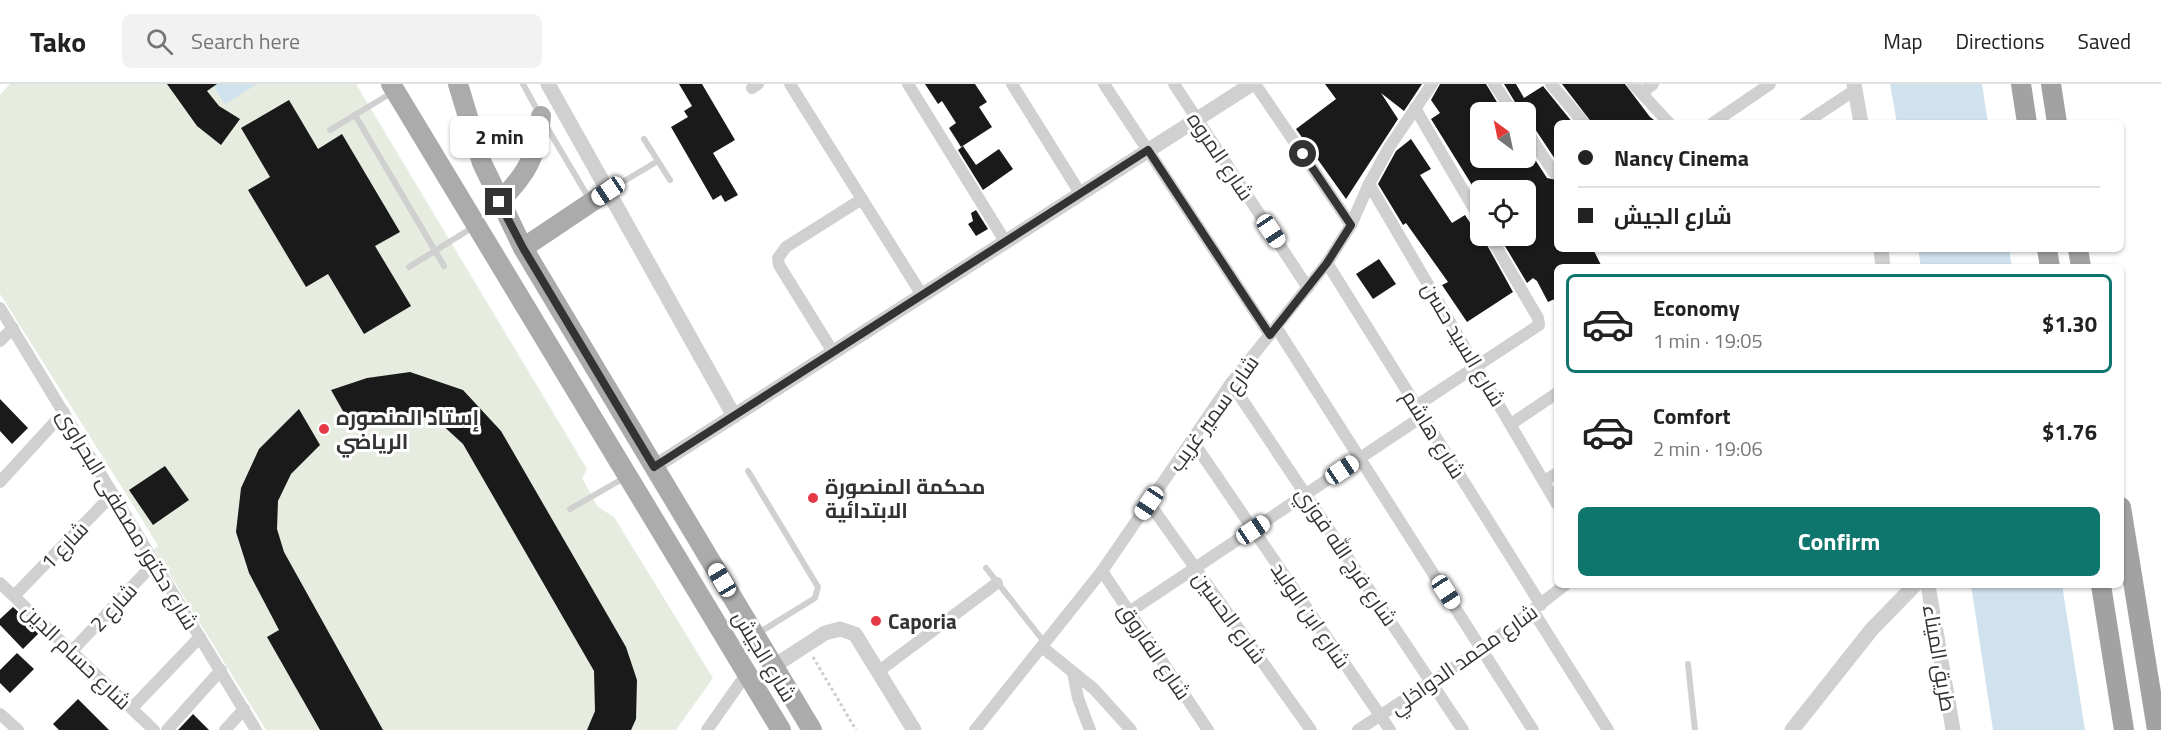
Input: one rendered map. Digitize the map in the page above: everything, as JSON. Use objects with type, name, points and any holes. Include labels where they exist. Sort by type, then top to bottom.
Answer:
[{"type":"highway","points":[[2021,84],[2027,120]]},
{"type":"highway","points":[[2050,84],[2056,120]]},
{"type":"highway","points":[[2124,526],[2157,730]]},
{"type":"highway","points":[[2101,588],[2124,730]]},
{"type":"main road","name":"شارع الجيش","points":[[458,84],[468,122],[499,202],[523,248],[812,730]]},
{"type":"main road","name":"شارع الجيش","points":[[399,90],[476,225],[781,730]]},
{"type":"main road","points":[[499,202],[517,184],[530,163],[539,140],[541,116]]},
{"type":"main road","points":[[523,248],[608,191]]},
{"type":"street","points":[[548,84],[734,416]]},
{"type":"street","points":[[790,84],[922,295]]},
{"type":"street","points":[[908,84],[1005,241]]},
{"type":"street","points":[[1012,84],[1080,193]]},
{"type":"street","points":[[1104,84],[1360,458],[1533,730]]},
{"type":"street","name":"شارع المروه","points":[[1174,84],[1308,288]]},
{"type":"street","points":[[654,467],[1254,84],[1351,225]]},
{"type":"street","name":"شارع سمير غريب","points":[[975,730],[1102,572],[1231,383],[1327,263],[1351,225],[1369,184],[1432,84]]},
{"type":"street","points":[[1494,84],[1507,102]]},
{"type":"street","points":[[1551,84],[1581,120]]},
{"type":"street","points":[[1653,84],[1637,88],[1667,120]]},
{"type":"street","points":[[1717,120],[1770,84]]},
{"type":"street","points":[[1809,120],[1855,87],[1860,120]]},
{"type":"street","points":[[1415,108],[1470,202]]},
{"type":"street","points":[[1536,145],[1554,173]]},
{"type":"street","name":"شارع السيد حسن","points":[[1369,184],[1554,499]]},
{"type":"street","points":[[833,352],[779,265],[778,258],[786,247],[862,199]]},
{"type":"street","points":[[1130,612],[1360,458],[1478,366],[1537,328],[1540,321],[1496,246]]},
{"type":"street","name":"شارع هاشم","points":[[1327,263],[1419,411],[1608,730]]},
{"type":"street","name":"شارع دكتور مصطفى البحراوى","points":[[0,308],[256,730]]},
{"type":"street","points":[[0,341],[13,328]]},
{"type":"street","name":"شارع فرج الله فوزي","points":[[1231,383],[1462,730]]},
{"type":"street","points":[[1511,424],[1554,395]]},
{"type":"street","points":[[2,474],[64,412]]},
{"type":"street","name":"شارع ابن الوليد","points":[[1192,440],[1390,730]]},
{"type":"street","points":[[1544,481],[1554,475]]},
{"type":"street","name":"شارع 1","points":[[14,596],[114,494]]},
{"type":"street","name":"شارع الحسين","points":[[1149,503],[1311,730]]},
{"type":"street","name":"شارع 2","points":[[72,651],[155,562]]},
{"type":"street","name":"شارع الفاروق","points":[[1102,572],[1208,730]]},
{"type":"street","name":"شارع حسام الدين","points":[[0,583],[154,730]]},
{"type":"street","points":[[879,671],[997,583]]},
{"type":"street","name":"شارع محمد الدواخلي","points":[[1358,730],[1482,650],[1561,588]]},
{"type":"street","points":[[1792,730],[1872,629],[1912,588]]},
{"type":"street","name":"طريق الميناء","points":[[1929,588],[1953,730]]},
{"type":"street","name":"شارع الجيش","points":[[774,666],[825,633],[840,629],[855,634],[914,730]]},
{"type":"street","points":[[132,708],[200,637]]},
{"type":"street","points":[[1043,645],[1107,702],[1131,730]]},
{"type":"street","points":[[167,730],[221,670]]},
{"type":"street","points":[[1073,672],[1078,698],[1090,730]]},
{"type":"street","points":[[707,730],[747,673]]},
{"type":"street","points":[[225,730],[244,709]]},
{"type":"street","points":[[0,714],[18,730]]},
{"type":"lane","points":[[523,84],[592,202]]},
{"type":"lane","points":[[330,130],[399,90]]},
{"type":"lane","points":[[355,115],[444,266]]},
{"type":"lane","points":[[644,139],[670,180]]},
{"type":"lane","points":[[608,191],[658,161]]},
{"type":"lane","points":[[409,267],[476,225]]},
{"type":"lane","points":[[748,471],[818,587],[815,598],[811,602],[755,636]]},
{"type":"lane","points":[[570,509],[627,476]]},
{"type":"lane","points":[[986,568],[1043,645]]},
{"type":"lane","points":[[1688,664],[1695,730]]},
{"type":"path","points":[[806,645],[856,730]]},
{"type":"shaded area","name":"إستاد المنصوره الرياضي","points":[[10,84],[356,84],[587,469],[582,478],[598,507],[614,517],[713,678],[676,730],[266,730],[154,549],[158,546],[140,516],[0,294],[0,95]]},
{"type":"water","points":[[212,84],[257,84],[225,104]]},
{"type":"water","points":[[1890,84],[1982,84],[1988,120],[1896,120]]},
{"type":"water","points":[[1918,252],[2010,252],[2012,264],[1920,264]]},
{"type":"water","points":[[1971,588],[2062,588],[2085,730],[1993,730]]},
{"type":"building","points":[[167,84],[217,84],[207,91],[219,106],[240,119],[221,145],[197,126]]},
{"type":"building","points":[[679,84],[702,84],[735,140],[713,153],[738,195],[725,202],[721,195],[713,200],[671,127],[688,117],[684,111],[692,106]]},
{"type":"building","points":[[925,84],[975,84],[987,102],[979,107],[992,127],[961,147],[949,128],[956,123],[942,101],[938,104]]},
{"type":"building","points":[[1325,84],[1422,84],[1404,111],[1381,93],[1398,119],[1346,199],[1296,129],[1336,99]]},
{"type":"building","points":[[1440,84],[1486,84],[1497,102],[1470,102],[1470,168],[1536,168],[1536,161],[1547,178],[1554,179],[1554,252],[1594,252],[1600,264],[1554,264],[1554,299],[1548,302],[1537,281],[1533,278],[1527,283],[1505,246],[1536,246],[1536,180],[1470,180],[1470,182],[1431,119],[1440,113],[1431,100]]},
{"type":"building","points":[[1504,84],[1516,84],[1524,98],[1543,86],[1571,120],[1554,120],[1554,158],[1536,130],[1536,102],[1515,102]]},
{"type":"building","points":[[1562,84],[1625,84],[1654,120],[1590,120]]},
{"type":"building","points":[[289,100],[318,149],[342,134],[400,232],[375,246],[411,306],[364,334],[328,274],[306,287],[248,190],[270,177],[241,128]]},
{"type":"building","points":[[1411,139],[1431,169],[1420,175],[1452,223],[1465,215],[1470,222],[1470,246],[1488,246],[1513,292],[1467,322],[1442,285],[1448,282],[1406,223],[1403,225],[1378,184],[1396,151]]},
{"type":"building","points":[[963,146],[976,165],[999,149],[1013,169],[983,190],[958,150]]},
{"type":"building","points":[[976,210],[988,229],[976,236],[968,224],[973,221],[971,213]]},
{"type":"building","points":[[1379,259],[1396,284],[1373,299],[1356,274]]},
{"type":"building","points":[[410,372],[463,390],[501,431],[626,647],[637,680],[636,719],[631,730],[587,730],[595,711],[594,671],[463,444],[439,422],[411,413],[380,414],[352,427],[331,390],[367,378]]},
{"type":"building","points":[[0,399],[28,428],[12,444],[0,431]]},
{"type":"building","points":[[299,409],[320,445],[291,474],[278,501],[277,529],[284,552],[383,730],[320,730],[267,637],[279,630],[249,573],[236,532],[241,488],[259,449]]},
{"type":"building","points":[[165,466],[189,500],[153,525],[129,490]]},
{"type":"building","points":[[13,607],[40,632],[23,649],[0,625],[0,619]]},
{"type":"building","points":[[17,653],[34,669],[10,693],[0,683],[0,670]]},
{"type":"building","points":[[78,699],[109,730],[59,730],[53,724]]},
{"type":"building","points":[[193,714],[209,730],[178,730]]},
{"type":"place","name":"إستاد المنصوره الرياضي","points":[[324,429]]},
{"type":"place","name":"محكمة المنصورة الابتدائية","points":[[813,498]]},
{"type":"place","name":"Caporia","points":[[876,621]]},
{"type":"route","points":[[499,202],[523,248],[654,467],[1148,150],[1270,335],[1327,263],[1351,225],[1303,154]]}]
